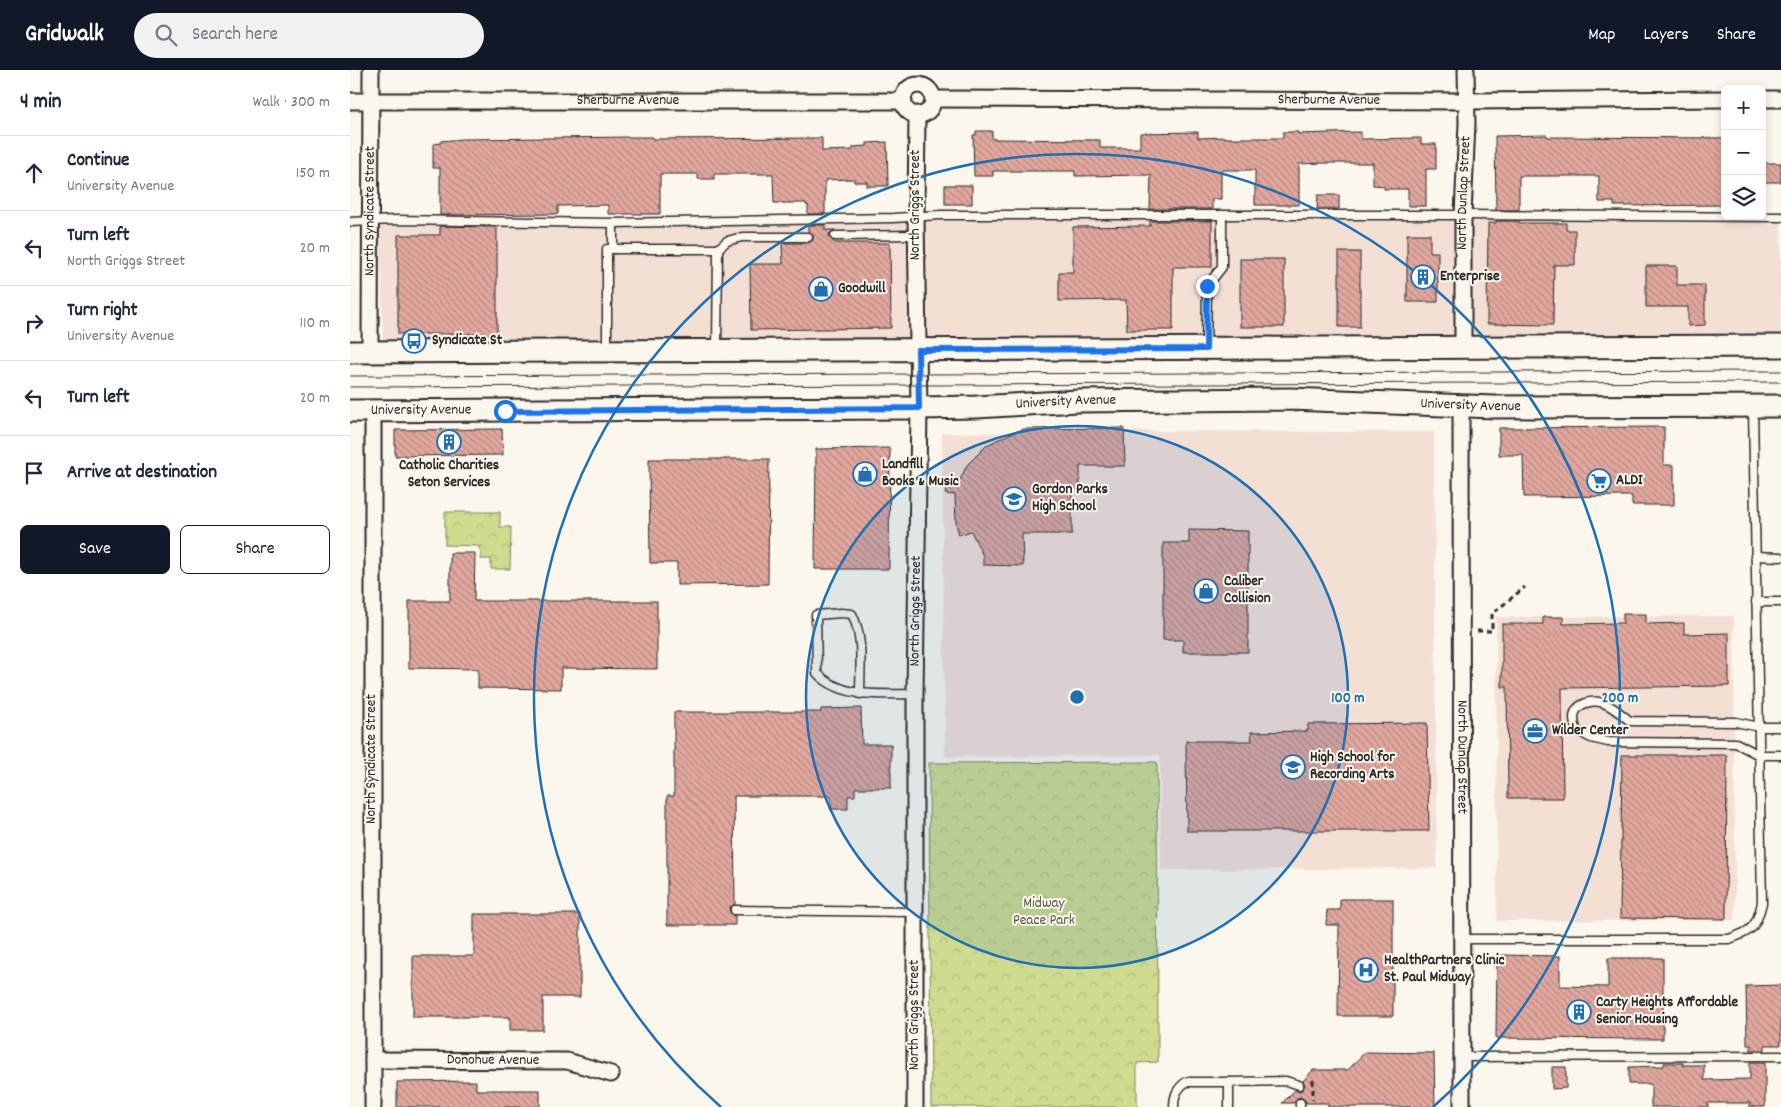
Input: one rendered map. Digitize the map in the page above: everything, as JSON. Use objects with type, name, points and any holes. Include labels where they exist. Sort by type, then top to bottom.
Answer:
[{"type":"main road","points":[[360,352],[1781,346]]},
{"type":"main road","name":"University Avenue","points":[[350,411],[976,408],[1078,400],[1280,399],[1461,407],[1781,406]]},
{"type":"street","name":"North Syndicate Street","points":[[360,352],[371,221],[371,70]]},
{"type":"street","name":"North Dunlap Street","points":[[1463,348],[1466,70]]},
{"type":"street","points":[[918,77],[928,89],[933,99],[930,109],[922,114],[917,114],[907,108],[904,95],[918,77]]},
{"type":"street","name":"Sherburne Avenue","points":[[933,99],[1466,101],[1721,99]]},
{"type":"street","points":[[1766,99],[1781,99]]},
{"type":"street","name":"Sherburne Avenue","points":[[350,101],[904,101]]},
{"type":"street","name":"North Griggs Street","points":[[915,1107],[915,694],[919,408],[916,235],[917,114]]},
{"type":"street","name":"North Dunlap Street","points":[[1461,407],[1460,939],[1462,1107]]},
{"type":"street","name":"North Syndicate Street","points":[[372,1107],[373,411]]},
{"type":"street","name":"Donohue Avenue","points":[[373,1060],[567,1060],[611,1074]]},
{"type":"lane","points":[[350,222],[613,223],[893,218],[940,215],[1781,217]]},
{"type":"lane","points":[[1206,349],[1207,286],[1222,267],[1222,215]]},
{"type":"lane","points":[[613,223],[613,249]]},
{"type":"lane","points":[[835,236],[916,235]]},
{"type":"lane","points":[[718,351],[718,250],[727,241],[742,237],[808,237]]},
{"type":"lane","points":[[606,352],[607,250],[718,250]]},
{"type":"lane","points":[[1460,939],[1729,939],[1746,933],[1757,922],[1762,903],[1752,406]]},
{"type":"lane","points":[[1755,556],[1781,557]]},
{"type":"lane","points":[[1756,602],[1781,602]]},
{"type":"lane","points":[[860,694],[860,644],[857,624],[852,614],[816,615],[817,673],[824,681],[860,694],[915,694]]},
{"type":"lane","points":[[1781,727],[1759,727],[1736,722],[1630,721],[1602,703],[1590,702],[1580,706],[1574,716],[1576,730],[1591,738],[1608,742],[1736,743],[1758,755],[1781,755]]},
{"type":"lane","points":[[735,910],[915,912]]},
{"type":"lane","points":[[1462,1057],[1781,1056]]},
{"type":"lane","points":[[1174,1107],[1174,1096],[1186,1082],[1286,1081],[1299,1085]]},
{"type":"lane","points":[[1229,1082],[1229,1107]]},
{"type":"path","points":[[1492,631],[1492,614],[1525,587]]},
{"type":"path","points":[[1313,1080],[1313,1107]]},
{"type":"shaded area","points":[[1721,217],[1721,220],[1766,220],[1766,217],[1781,217],[1781,336],[383,341],[380,224],[893,218]]},
{"type":"shaded area","points":[[1149,431],[1434,432],[1437,868],[1161,870],[1160,755],[945,757],[942,433]]},
{"type":"shaded area","points":[[1734,616],[1735,920],[1497,921],[1496,617]]},
{"type":"green space","points":[[445,512],[500,512],[500,527],[511,527],[510,569],[491,569],[491,559],[481,559],[481,552],[478,546],[445,545]]},
{"type":"green space","name":"Midway Peace Park","points":[[1157,762],[1158,1062],[1137,1063],[1137,1107],[931,1107],[929,763]]},
{"type":"building","points":[[976,131],[992,131],[992,139],[1100,140],[1100,148],[1140,148],[1140,133],[1198,132],[1198,138],[1283,138],[1283,132],[1298,132],[1298,134],[1361,132],[1361,139],[1421,138],[1421,144],[1436,144],[1436,169],[1426,169],[1426,206],[1408,206],[1408,189],[1384,189],[1384,186],[1373,185],[1373,163],[1323,163],[1299,164],[1299,205],[1255,205],[1255,170],[1221,170],[1221,199],[1212,199],[1212,209],[1150,209],[1151,175],[1075,176],[1075,171],[993,171],[993,176],[974,176],[973,135],[976,135]]},
{"type":"building","points":[[1495,136],[1721,138],[1721,205],[1614,206],[1614,202],[1599,202],[1599,176],[1519,176],[1519,210],[1496,210]]},
{"type":"building","points":[[653,137],[653,139],[822,138],[822,151],[853,150],[853,147],[867,146],[867,143],[887,142],[888,186],[867,186],[867,182],[854,182],[854,179],[825,180],[825,214],[808,214],[808,205],[806,203],[774,203],[773,174],[714,174],[714,179],[698,179],[698,174],[660,174],[660,214],[608,214],[608,205],[558,206],[558,214],[440,215],[440,168],[433,168],[433,144],[441,143],[441,141],[462,139]]},
{"type":"building","points":[[1766,163],[1781,163],[1781,182],[1766,182]]},
{"type":"building","points":[[945,185],[972,185],[972,204],[945,204]]},
{"type":"building","points":[[1318,195],[1339,195],[1339,209],[1317,209]]},
{"type":"building","points":[[1150,221],[1212,221],[1212,267],[1173,267],[1173,330],[1127,330],[1126,300],[1059,301],[1059,272],[1073,272],[1073,227],[1150,226]]},
{"type":"building","points":[[1496,221],[1566,223],[1566,230],[1575,230],[1575,265],[1554,265],[1553,325],[1487,324],[1488,223],[1496,223]]},
{"type":"building","name":"Goodwill","points":[[808,225],[825,225],[825,230],[835,230],[830,233],[829,237],[835,243],[890,243],[891,328],[751,330],[750,264],[783,264],[782,243],[808,243],[813,240],[813,235],[808,231]]},
{"type":"building","points":[[440,226],[497,227],[497,334],[398,334],[398,235],[440,235]]},
{"type":"building","name":"Enterprise","points":[[1407,234],[1430,234],[1430,252],[1438,252],[1438,302],[1407,302]]},
{"type":"building","points":[[1339,252],[1360,252],[1360,327],[1339,327]]},
{"type":"building","points":[[1240,259],[1284,259],[1284,327],[1240,327]]},
{"type":"building","points":[[1646,266],[1677,266],[1677,285],[1705,285],[1705,325],[1688,326],[1688,307],[1646,307]]},
{"type":"building","name":"ALDI","points":[[1664,427],[1664,465],[1674,465],[1674,505],[1632,505],[1632,496],[1524,497],[1523,455],[1499,455],[1499,428]]},
{"type":"building","name":"Gordon Parks High School","points":[[1124,428],[1125,466],[1080,466],[1080,489],[1072,489],[1072,534],[1022,534],[1023,566],[983,565],[983,556],[971,531],[959,535],[956,523],[955,495],[945,494],[949,480],[959,482],[967,465],[987,445],[1024,429]]},
{"type":"building","name":"Catholic Charities Seton Services","points":[[502,429],[503,455],[395,456],[395,430]]},
{"type":"building","points":[[890,448],[889,569],[815,569],[816,449]]},
{"type":"building","points":[[649,459],[769,459],[768,584],[677,585],[677,563],[650,563]]},
{"type":"building","name":"Caliber Collision","points":[[1189,530],[1248,531],[1248,652],[1183,652],[1183,640],[1163,640],[1163,543],[1189,543]]},
{"type":"building","points":[[450,553],[475,553],[474,601],[657,601],[657,669],[561,668],[561,689],[478,688],[478,669],[409,668],[409,601],[450,601]]},
{"type":"building","name":"Wilder Center","points":[[1623,614],[1646,614],[1646,624],[1684,623],[1684,634],[1729,633],[1729,686],[1562,688],[1563,798],[1508,798],[1507,687],[1502,687],[1502,624],[1543,624],[1543,617],[1563,617],[1563,624],[1623,623]]},
{"type":"building","points":[[861,708],[862,744],[891,744],[891,788],[855,788],[855,796],[848,796],[848,809],[831,809],[831,796],[734,796],[735,904],[729,910],[735,916],[735,925],[667,925],[667,796],[674,796],[674,712],[821,712],[821,709]]},
{"type":"building","points":[[1427,723],[1429,831],[1187,831],[1186,741],[1252,741],[1251,732],[1308,731],[1308,724]]},
{"type":"building","points":[[1622,755],[1727,755],[1726,919],[1620,918]]},
{"type":"building","name":"HealthPartners Clinic St. Paul Midway","points":[[1340,899],[1393,899],[1393,1016],[1338,1016],[1339,925],[1326,925],[1327,910],[1340,910]]},
{"type":"building","points":[[474,914],[580,914],[580,997],[543,997],[543,1030],[510,1030],[510,1017],[413,1017],[413,956],[474,956]]},
{"type":"building","name":"Carty Heights Affordable Senior Housing","points":[[1497,955],[1560,956],[1560,986],[1608,987],[1608,958],[1663,958],[1663,1039],[1496,1038]]},
{"type":"building","points":[[1781,985],[1781,1045],[1765,1045],[1765,1050],[1751,1050],[1751,1045],[1747,1045],[1746,986]]},
{"type":"building","points":[[1365,1052],[1434,1053],[1435,1107],[1328,1107],[1328,1103],[1306,1103],[1300,1097],[1294,1103],[1282,1103],[1295,1090],[1300,1091],[1303,1089],[1305,1084],[1303,1081],[1313,1070],[1348,1070]]},
{"type":"building","points":[[1750,1062],[1765,1062],[1765,1107],[1750,1107],[1750,1103],[1708,1103],[1708,1107],[1651,1107],[1651,1084],[1629,1084],[1629,1067],[1664,1066],[1664,1063],[1704,1065],[1704,1080],[1750,1079]]},
{"type":"building","points":[[1552,1067],[1566,1067],[1566,1088],[1552,1089]]},
{"type":"building","points":[[476,1081],[476,1090],[540,1090],[540,1107],[397,1107],[397,1082]]},
{"type":"tram line","points":[[350,376],[1781,371]]},
{"type":"tram line","points":[[350,387],[1781,382]]},
{"type":"place","name":"Enterprise","points":[[1423,277]]},
{"type":"place","name":"Goodwill","points":[[821,289]]},
{"type":"place","name":"Syndicate St","points":[[414,341]]},
{"type":"place","name":"Catholic Charities Seton Services","points":[[449,442]]},
{"type":"place","name":"Landfill Books & Music","points":[[865,474]]},
{"type":"place","name":"ALDI","points":[[1599,481]]},
{"type":"place","name":"Gordon Parks High School","points":[[1014,499]]},
{"type":"place","name":"Caliber Collision","points":[[1206,591]]},
{"type":"place","name":"Wilder Center","points":[[1535,731]]},
{"type":"place","name":"High School for Recording Arts","points":[[1293,767]]},
{"type":"place","name":"HealthPartners Clinic St. Paul Midway","points":[[1366,970]]},
{"type":"place","name":"Carty Heights Affordable Senior Housing","points":[[1579,1012]]},
{"type":"route","points":[[505,411],[919,408],[918,350],[1206,349],[1207,286]]}]
